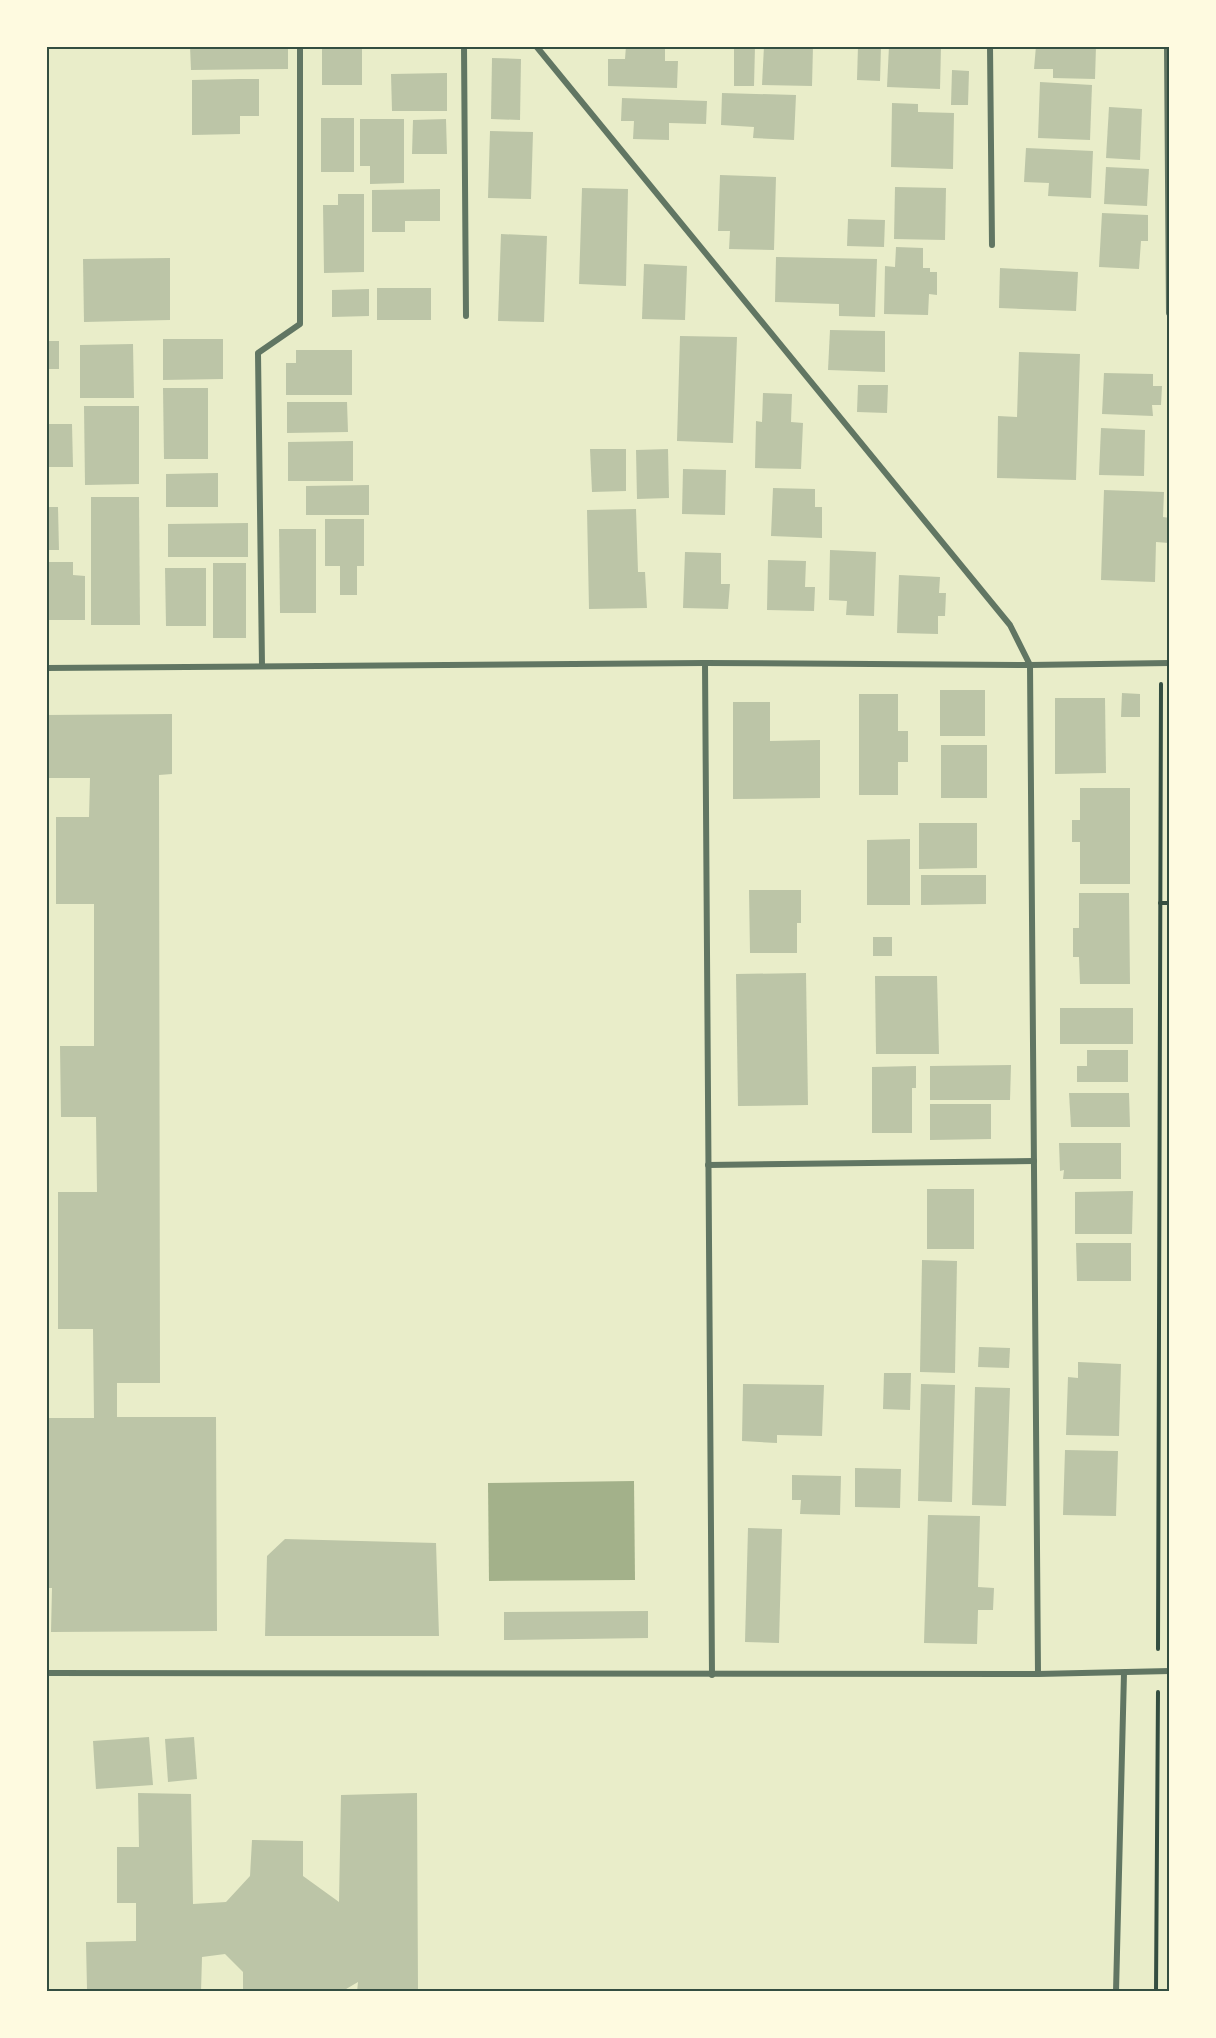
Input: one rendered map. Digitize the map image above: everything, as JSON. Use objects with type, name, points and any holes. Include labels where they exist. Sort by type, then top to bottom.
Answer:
[{"type":"street","points":[[262,666],[258,353],[300,324],[300,46]]},
{"type":"street","points":[[464,46],[466,316]]},
{"type":"street","points":[[536,46],[1010,625],[1030,666],[1038,1674]]},
{"type":"street","points":[[990,46],[992,245]]},
{"type":"street","points":[[1167,46],[1169,313]]},
{"type":"street","points":[[705,663],[712,1675]]},
{"type":"street","points":[[46,668],[705,663],[1030,666],[1170,663]]},
{"type":"street","points":[[708,1165],[1034,1161]]},
{"type":"street","points":[[46,1673],[712,1675],[1038,1674],[1170,1671]]},
{"type":"street","points":[[1116,1992],[1124,1673]]},
{"type":"path","points":[[1156,1992],[1161,663]]},
{"type":"path","points":[[1160,903],[1170,903]]},
{"type":"shaded area","points":[[634,1481],[635,1580],[489,1581],[488,1483]]},
{"type":"building","points":[[190,46],[288,46],[288,69],[191,70]]},
{"type":"building","points":[[322,46],[362,46],[362,85],[322,85]]},
{"type":"building","points":[[626,46],[665,46],[665,61],[678,61],[677,88],[608,86],[608,59],[625,59]]},
{"type":"building","points":[[734,46],[755,46],[754,86],[734,86]]},
{"type":"building","points":[[764,46],[813,46],[812,86],[762,85]]},
{"type":"building","points":[[858,46],[881,46],[880,81],[857,80]]},
{"type":"building","points":[[889,46],[941,46],[940,89],[887,87]]},
{"type":"building","points":[[1036,46],[1096,46],[1095,79],[1053,78],[1053,69],[1034,69]]},
{"type":"building","points":[[492,58],[521,59],[520,120],[491,119]]},
{"type":"building","points":[[952,70],[969,71],[968,105],[951,105]]},
{"type":"building","points":[[447,73],[447,111],[392,111],[391,74]]},
{"type":"building","points":[[259,79],[259,116],[240,116],[240,134],[192,135],[192,80]]},
{"type":"building","points":[[1040,82],[1092,85],[1090,140],[1038,138]]},
{"type":"building","points":[[722,93],[796,95],[794,140],[753,138],[754,127],[721,125]]},
{"type":"building","points":[[622,98],[707,101],[706,124],[669,123],[669,140],[633,139],[634,121],[621,121]]},
{"type":"building","points":[[892,103],[918,104],[918,112],[954,113],[953,169],[891,167]]},
{"type":"building","points":[[1109,107],[1142,109],[1140,160],[1106,158]]},
{"type":"building","points":[[321,118],[354,118],[354,172],[321,172]]},
{"type":"building","points":[[360,119],[404,119],[404,183],[370,184],[370,166],[360,166]]},
{"type":"building","points":[[446,119],[447,154],[412,154],[413,120]]},
{"type":"building","points":[[490,131],[533,132],[531,199],[488,198]]},
{"type":"building","points":[[1026,148],[1093,151],[1091,198],[1048,196],[1049,183],[1024,182]]},
{"type":"building","points":[[1106,167],[1149,169],[1147,206],[1104,204]]},
{"type":"building","points":[[720,175],[776,177],[774,250],[729,249],[730,231],[718,231]]},
{"type":"building","points":[[895,187],[946,188],[945,240],[894,239]]},
{"type":"building","points":[[582,188],[628,189],[626,286],[579,284]]},
{"type":"building","points":[[440,189],[440,221],[405,221],[405,232],[372,232],[372,190]]},
{"type":"building","points":[[338,194],[364,194],[364,272],[324,273],[323,205],[338,205]]},
{"type":"building","points":[[1102,213],[1148,215],[1148,241],[1141,241],[1139,269],[1099,267]]},
{"type":"building","points":[[848,219],[885,220],[884,247],[847,246]]},
{"type":"building","points":[[501,234],[547,236],[544,322],[498,321]]},
{"type":"building","points":[[896,247],[923,248],[923,268],[930,268],[930,272],[937,272],[937,295],[929,294],[928,315],[884,314],[885,266],[895,267]]},
{"type":"building","points":[[776,257],[877,259],[875,317],[839,316],[839,304],[775,302]]},
{"type":"building","points":[[170,258],[170,320],[84,322],[83,259]]},
{"type":"building","points":[[644,264],[687,266],[685,320],[642,319]]},
{"type":"building","points":[[1000,268],[1078,272],[1076,311],[999,308]]},
{"type":"building","points":[[377,288],[431,288],[431,320],[377,320]]},
{"type":"building","points":[[369,289],[369,316],[332,317],[332,290]]},
{"type":"building","points":[[830,330],[885,331],[885,372],[828,370]]},
{"type":"building","points":[[680,336],[737,337],[733,443],[677,441]]},
{"type":"building","points":[[163,339],[223,339],[223,379],[163,380]]},
{"type":"building","points":[[46,341],[59,341],[59,369],[49,369],[49,379],[46,379]]},
{"type":"building","points":[[133,344],[134,398],[80,398],[80,345]]},
{"type":"building","points":[[296,350],[352,350],[352,395],[286,395],[286,363],[296,363]]},
{"type":"building","points":[[1019,352],[1080,354],[1076,480],[997,478],[998,416],[1017,417]]},
{"type":"building","points":[[1104,373],[1153,374],[1153,386],[1162,386],[1161,405],[1152,405],[1153,416],[1102,414]]},
{"type":"building","points":[[858,385],[888,385],[887,413],[857,412]]},
{"type":"building","points":[[163,388],[208,388],[208,459],[164,459]]},
{"type":"building","points":[[763,393],[792,394],[791,422],[803,423],[801,469],[755,468],[756,421],[762,422]]},
{"type":"building","points":[[287,402],[347,402],[348,432],[287,433]]},
{"type":"building","points":[[84,406],[139,406],[139,484],[85,485]]},
{"type":"building","points":[[46,424],[72,424],[73,467],[46,467]]},
{"type":"building","points":[[1101,428],[1145,430],[1144,476],[1099,475]]},
{"type":"building","points":[[353,441],[353,481],[288,481],[288,442]]},
{"type":"building","points":[[590,449],[626,449],[626,491],[592,492]]},
{"type":"building","points":[[668,449],[669,498],[637,499],[636,450]]},
{"type":"building","points":[[683,469],[726,470],[725,515],[682,514]]},
{"type":"building","points":[[218,473],[218,507],[166,507],[166,474]]},
{"type":"building","points":[[369,485],[369,515],[306,515],[306,486]]},
{"type":"building","points":[[773,488],[815,489],[815,507],[822,507],[822,538],[771,536]]},
{"type":"building","points":[[1104,490],[1164,492],[1163,517],[1170,518],[1169,543],[1156,542],[1155,582],[1101,580]]},
{"type":"building","points":[[91,497],[139,497],[140,625],[91,625]]},
{"type":"building","points":[[46,507],[58,507],[59,550],[46,550]]},
{"type":"building","points":[[636,509],[638,572],[645,572],[647,608],[589,609],[587,510]]},
{"type":"building","points":[[325,519],[364,519],[364,566],[357,566],[357,595],[340,595],[340,566],[325,566]]},
{"type":"building","points":[[248,523],[248,557],[168,557],[168,524]]},
{"type":"building","points":[[279,529],[316,529],[316,613],[280,613]]},
{"type":"building","points":[[830,550],[876,552],[874,616],[846,615],[847,601],[829,600]]},
{"type":"building","points":[[685,552],[721,553],[721,584],[730,584],[728,609],[683,608]]},
{"type":"building","points":[[768,560],[806,561],[805,587],[815,587],[814,611],[767,610]]},
{"type":"building","points":[[46,562],[73,562],[73,575],[85,576],[85,620],[49,620]]},
{"type":"building","points":[[213,563],[246,563],[246,638],[213,638]]},
{"type":"building","points":[[165,568],[206,568],[206,626],[166,626]]},
{"type":"building","points":[[899,575],[940,577],[939,593],[946,593],[945,616],[938,616],[938,634],[897,633]]},
{"type":"building","points":[[940,690],[985,690],[985,736],[940,736]]},
{"type":"building","points":[[1122,693],[1140,694],[1140,717],[1121,717]]},
{"type":"building","points":[[859,694],[898,694],[898,731],[908,731],[908,762],[898,762],[898,795],[859,795]]},
{"type":"building","points":[[1055,698],[1105,698],[1106,773],[1055,774]]},
{"type":"building","points":[[733,702],[770,702],[770,741],[820,740],[820,798],[733,799]]},
{"type":"building","points":[[172,714],[172,774],[159,775],[160,1383],[117,1383],[117,1417],[216,1417],[217,1631],[51,1632],[52,1588],[46,1588],[46,1418],[94,1418],[93,1329],[58,1329],[58,1192],[97,1192],[96,1117],[61,1117],[60,1046],[94,1046],[94,904],[56,904],[56,817],[89,817],[90,778],[46,778],[46,715]]},
{"type":"building","points":[[941,745],[987,745],[987,798],[941,798]]},
{"type":"building","points":[[1080,788],[1130,788],[1130,884],[1080,884],[1080,842],[1072,842],[1072,820],[1080,820]]},
{"type":"building","points":[[919,823],[977,823],[977,868],[919,869]]},
{"type":"building","points":[[910,839],[910,905],[867,905],[867,840]]},
{"type":"building","points":[[921,875],[986,875],[986,904],[921,905]]},
{"type":"building","points":[[749,890],[801,890],[801,923],[797,923],[797,953],[750,953]]},
{"type":"building","points":[[1079,893],[1129,893],[1130,984],[1080,984],[1079,957],[1073,957],[1073,928],[1079,928]]},
{"type":"building","points":[[873,937],[892,937],[892,956],[873,956]]},
{"type":"building","points":[[806,973],[808,1105],[738,1106],[736,974]]},
{"type":"building","points":[[875,976],[937,976],[939,1054],[876,1054]]},
{"type":"building","points":[[1060,1008],[1133,1008],[1133,1044],[1060,1044]]},
{"type":"building","points":[[1087,1050],[1128,1050],[1128,1082],[1077,1082],[1077,1066],[1087,1066]]},
{"type":"building","points":[[1011,1065],[1010,1100],[930,1100],[930,1066]]},
{"type":"building","points":[[916,1066],[916,1088],[912,1088],[912,1133],[872,1133],[872,1067]]},
{"type":"building","points":[[1069,1093],[1129,1093],[1130,1127],[1071,1127]]},
{"type":"building","points":[[930,1104],[991,1104],[991,1139],[930,1140]]},
{"type":"building","points":[[1059,1143],[1121,1143],[1121,1179],[1063,1179],[1064,1170],[1060,1171]]},
{"type":"building","points":[[927,1189],[974,1189],[974,1249],[927,1249]]},
{"type":"building","points":[[1133,1191],[1132,1234],[1075,1234],[1075,1192]]},
{"type":"building","points":[[1076,1243],[1131,1243],[1131,1281],[1077,1281]]},
{"type":"building","points":[[922,1260],[957,1261],[955,1373],[920,1372]]},
{"type":"building","points":[[979,1347],[1010,1348],[1009,1368],[978,1367]]},
{"type":"building","points":[[1078,1362],[1121,1364],[1119,1436],[1066,1435],[1068,1377],[1078,1378]]},
{"type":"building","points":[[884,1373],[911,1373],[910,1410],[883,1409]]},
{"type":"building","points":[[743,1384],[824,1385],[822,1436],[777,1435],[777,1443],[742,1441]]},
{"type":"building","points":[[921,1384],[955,1385],[952,1502],[918,1501]]},
{"type":"building","points":[[975,1387],[1010,1388],[1006,1506],[972,1505]]},
{"type":"building","points":[[1065,1450],[1118,1451],[1116,1516],[1063,1515]]},
{"type":"building","points":[[855,1468],[901,1469],[900,1508],[855,1507]]},
{"type":"building","points":[[792,1475],[841,1476],[840,1515],[800,1514],[801,1500],[792,1500]]},
{"type":"building","points":[[928,1515],[980,1516],[978,1587],[994,1588],[993,1610],[978,1610],[977,1644],[924,1643]]},
{"type":"building","points":[[748,1528],[782,1529],[779,1643],[745,1642]]},
{"type":"building","points":[[285,1539],[436,1543],[439,1636],[265,1636],[267,1556]]},
{"type":"building","points":[[648,1611],[648,1638],[504,1640],[504,1612]]},
{"type":"building","points":[[149,1737],[153,1785],[96,1789],[93,1741]]},
{"type":"building","points":[[194,1737],[197,1779],[168,1782],[165,1739]]},
{"type":"building","points":[[138,1793],[191,1794],[193,1904],[226,1902],[250,1876],[252,1840],[303,1841],[303,1876],[339,1902],[341,1795],[417,1793],[418,1992],[357,1992],[358,1982],[341,1992],[243,1992],[243,1972],[225,1954],[202,1957],[201,1992],[87,1989],[86,1942],[136,1941],[136,1903],[117,1903],[117,1847],[139,1847]]}]
